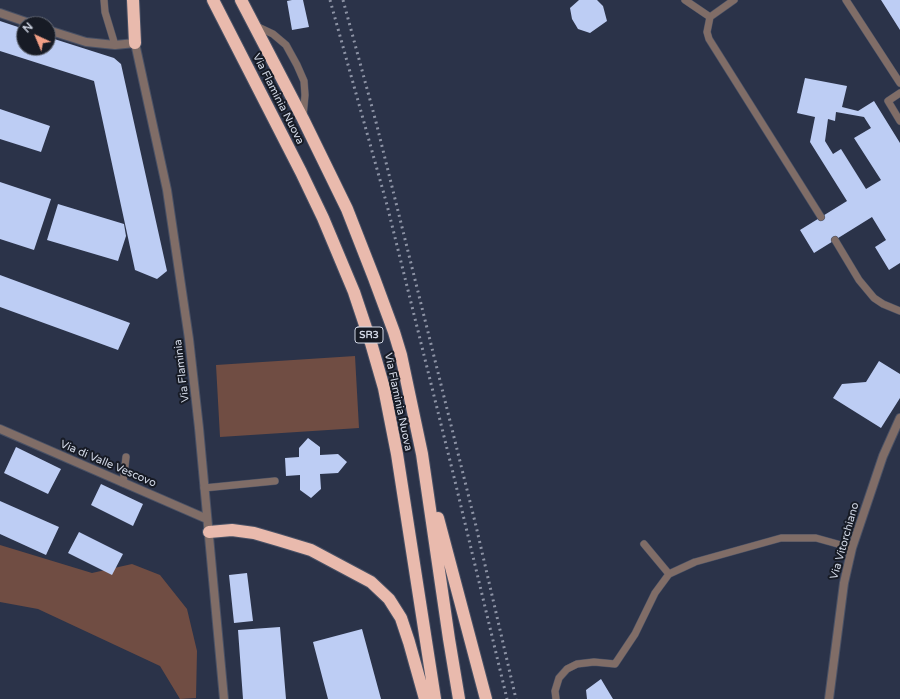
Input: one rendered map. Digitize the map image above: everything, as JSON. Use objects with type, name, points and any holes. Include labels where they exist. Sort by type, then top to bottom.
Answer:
[{"type":"highway","points":[[133,0],[136,43]]},
{"type":"highway","name":"Via Flaminia Nuova","points":[[213,0],[323,218],[351,286],[371,343],[384,388],[397,454],[434,699]]},
{"type":"highway","name":"Via Flaminia Nuova","points":[[241,0],[303,119],[347,209],[388,314],[401,355],[422,454],[459,699]]},
{"type":"highway","points":[[422,454],[484,694]]},
{"type":"highway","points":[[209,532],[232,530],[254,533],[311,550],[371,582],[389,599],[401,618],[424,699]]},
{"type":"street","points":[[0,13],[16,18]]},
{"type":"street","points":[[56,33],[86,42],[115,45],[136,43]]},
{"type":"street","name":"Via Flaminia","points":[[136,43],[167,190],[189,339],[209,532],[224,699]]},
{"type":"street","name":"Via Vitorchiano","points":[[829,699],[844,584],[852,548],[883,456],[900,418]]},
{"type":"street","name":"Via di Valle Vescovo","points":[[0,430],[207,519]]},
{"type":"lane","points":[[104,0],[105,12],[115,45]]},
{"type":"lane","points":[[685,0],[710,17]]},
{"type":"lane","points":[[734,0],[710,17],[707,32],[821,217]]},
{"type":"lane","points":[[846,0],[900,83]]},
{"type":"lane","points":[[254,25],[273,34],[286,45],[297,65],[304,80],[305,95],[303,119]]},
{"type":"lane","points":[[900,93],[888,101],[900,121]]},
{"type":"lane","points":[[835,240],[859,280],[874,298],[893,310],[900,311]]},
{"type":"lane","points":[[123,483],[126,457]]},
{"type":"lane","points":[[204,488],[275,481]]},
{"type":"lane","points":[[556,699],[555,691],[559,678],[567,669],[577,664],[594,662],[615,664],[635,634],[655,593],[669,574],[695,562],[781,538],[816,538],[852,548]]},
{"type":"lane","points":[[644,544],[669,574]]},
{"type":"shaded area","points":[[355,356],[359,428],[220,437],[216,365]]},
{"type":"shaded area","points":[[0,545],[92,573],[132,564],[160,575],[187,609],[197,651],[196,698],[180,699],[160,666],[38,609],[0,602]]},
{"type":"building","points":[[303,0],[309,27],[292,30],[287,1]]},
{"type":"building","points":[[579,0],[597,0],[603,6],[607,21],[590,33],[578,29],[572,19],[570,8]]},
{"type":"building","points":[[881,0],[900,0],[900,30]]},
{"type":"building","points":[[0,21],[16,26],[16,56],[56,56],[56,40],[114,58],[121,64],[167,271],[157,279],[135,270],[94,81],[0,51]]},
{"type":"building","points":[[805,78],[847,86],[842,107],[858,111],[874,101],[900,143],[900,263],[889,270],[875,247],[886,240],[872,217],[814,253],[800,230],[847,201],[810,142],[815,117],[797,113]],"holes":[[[836,112],[864,117],[871,128],[854,138],[881,180],[866,189],[841,149],[833,154],[825,141],[828,119],[835,121]]]},
{"type":"building","points":[[0,109],[50,126],[41,152],[0,139]]},
{"type":"building","points":[[0,182],[51,199],[34,250],[0,239]]},
{"type":"building","points":[[58,204],[124,224],[126,236],[118,261],[47,240]]},
{"type":"building","points":[[0,275],[130,323],[118,350],[0,307]]},
{"type":"building","points":[[879,361],[900,374],[900,398],[881,428],[833,398],[842,384],[866,382]]},
{"type":"building","points":[[308,438],[320,447],[320,455],[338,454],[347,462],[338,473],[320,474],[321,489],[311,498],[300,490],[300,475],[286,476],[285,458],[299,457],[299,448]]},
{"type":"building","points":[[16,447],[61,469],[48,494],[4,473]]},
{"type":"building","points":[[101,484],[143,504],[133,526],[91,505]]},
{"type":"building","points":[[0,501],[59,527],[46,555],[0,534]]},
{"type":"building","points":[[79,532],[123,554],[112,575],[68,553]]},
{"type":"building","points":[[247,573],[253,621],[234,623],[229,575]]},
{"type":"building","points":[[280,627],[286,699],[243,699],[238,630]]},
{"type":"building","points":[[362,629],[381,699],[328,699],[313,642]]},
{"type":"building","points":[[601,679],[613,699],[587,699],[586,690]]},
{"type":"railway","points":[[330,0],[387,205],[507,699]]},
{"type":"railway","points":[[343,0],[376,122],[476,526],[516,699]]}]
